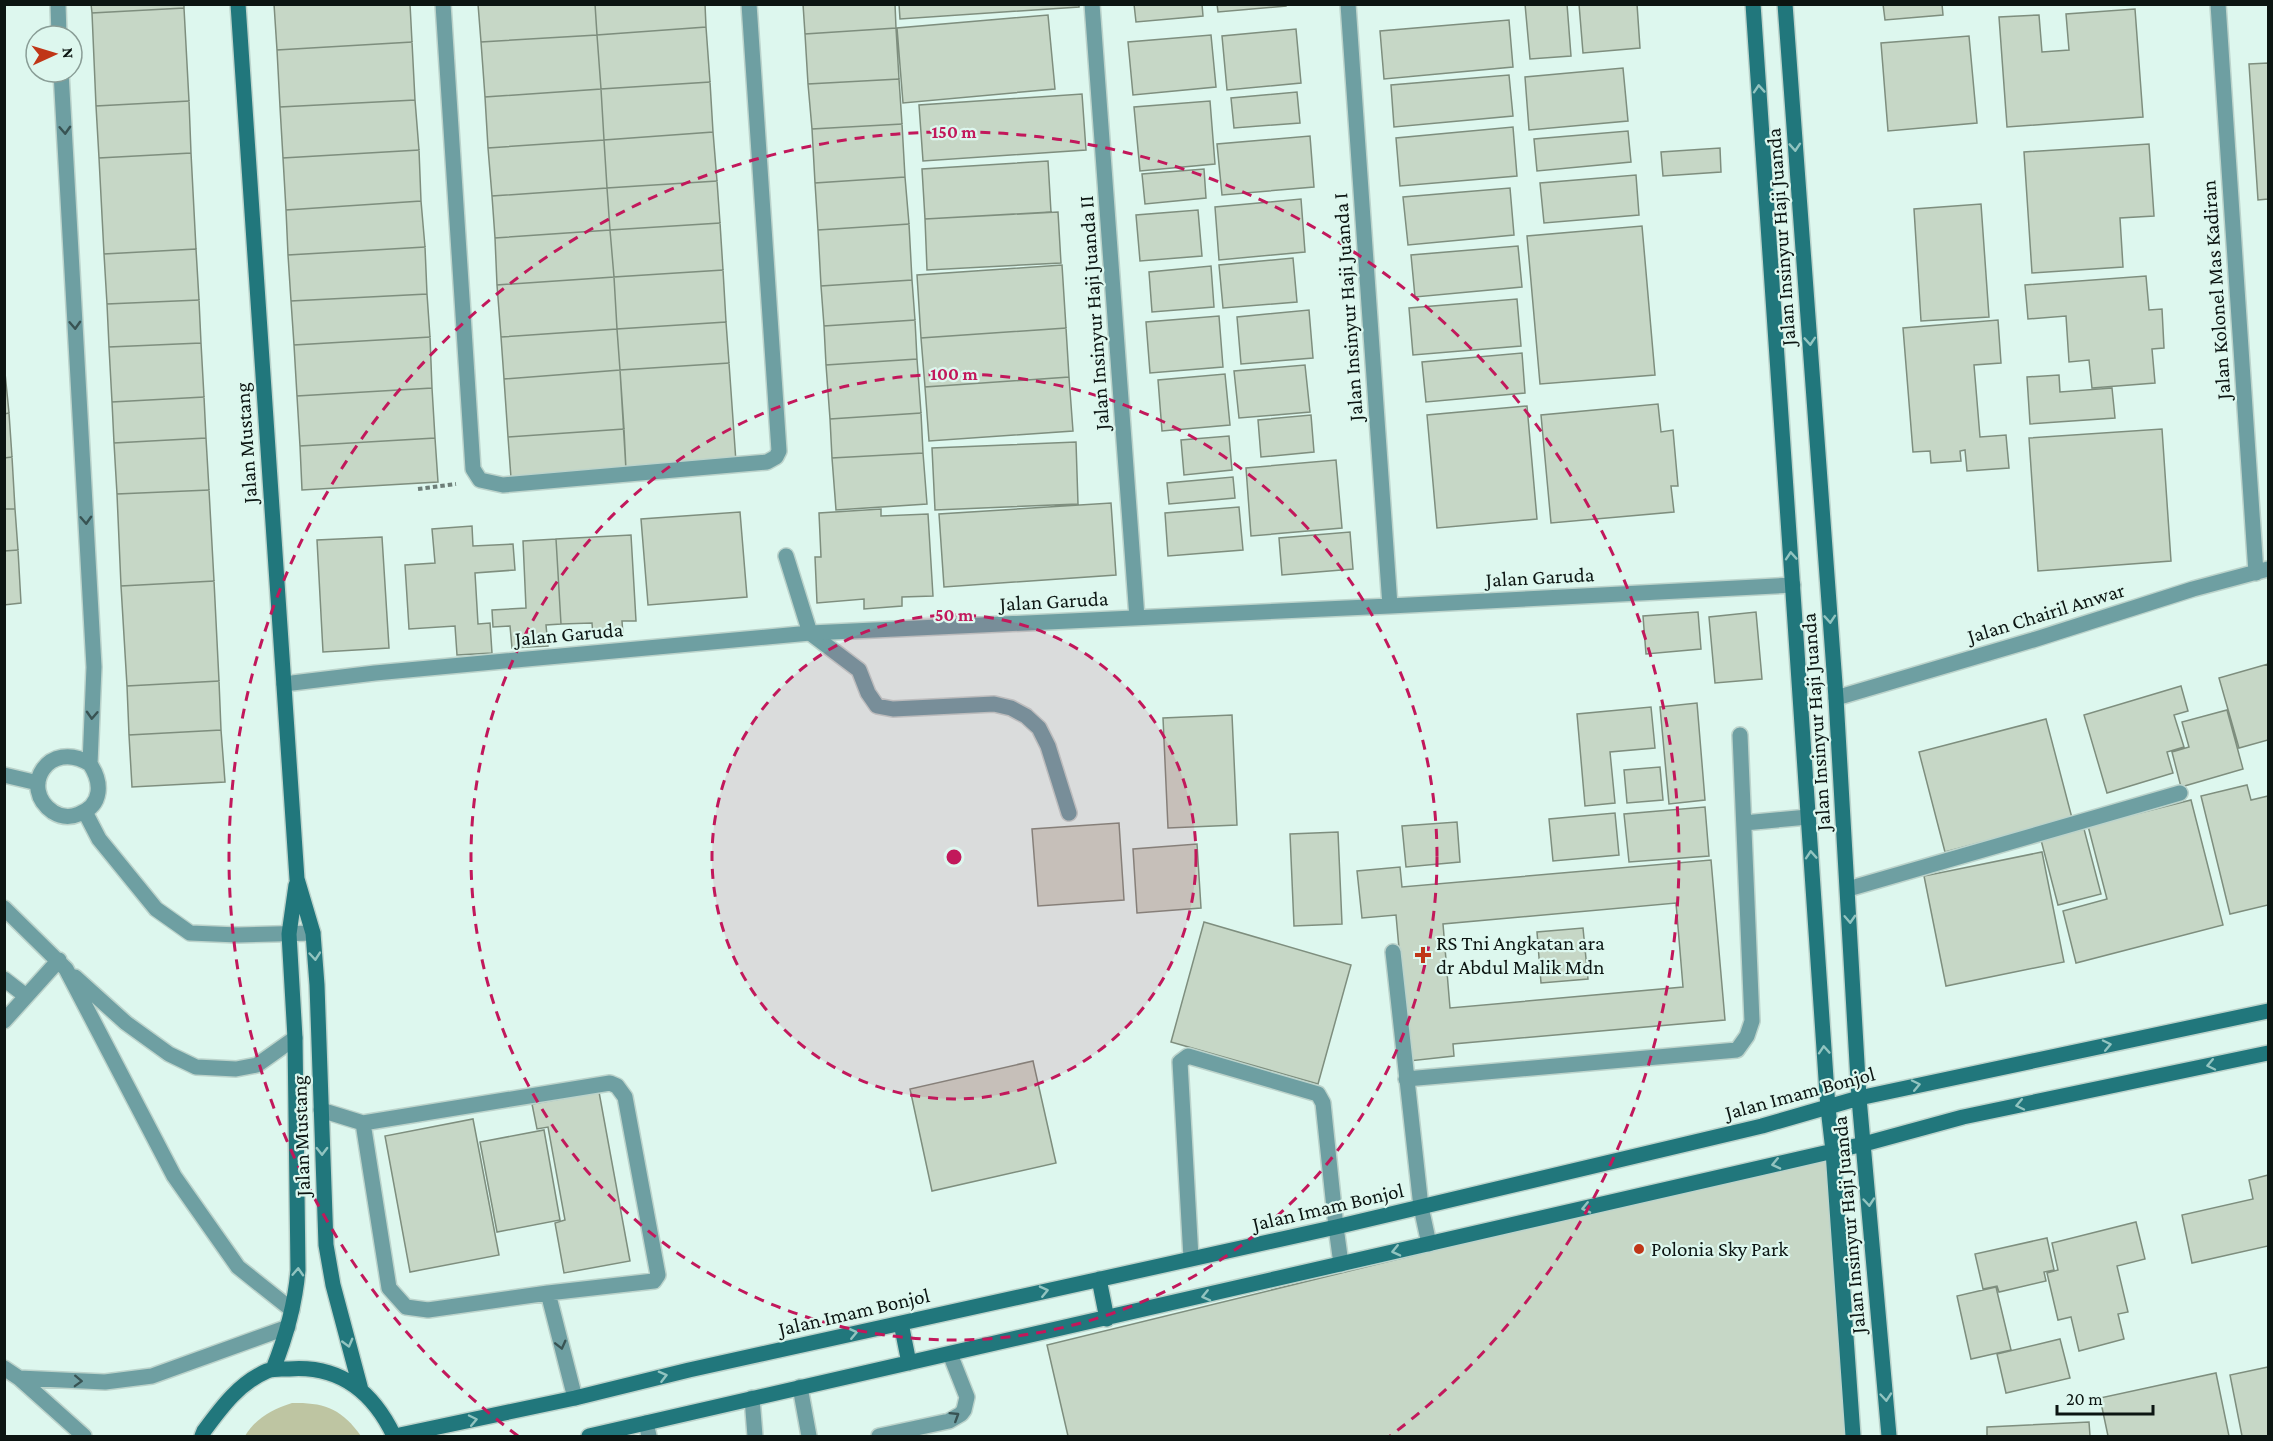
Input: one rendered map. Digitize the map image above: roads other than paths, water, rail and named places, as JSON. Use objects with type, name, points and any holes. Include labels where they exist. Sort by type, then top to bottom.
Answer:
[{"type":"main road","name":"Jalan Mustang","points":[[238,4],[297,879],[289,934],[295,1038],[298,1270],[288,1327],[273,1369]]},
{"type":"main road","name":"Jalan Insinyur Haji Juanda","points":[[1753,4],[1827,1108],[1833,1151],[1853,1437]]},
{"type":"main road","name":"Jalan Insinyur Haji Juanda","points":[[1785,4],[1836,698],[1859,1098],[1889,1437]]},
{"type":"main road","name":"Jalan Mustang","points":[[297,879],[313,933],[326,1245],[333,1285],[361,1390]]},
{"type":"main road","name":"Jalan Imam Bonjol","points":[[395,1437],[1336,1227],[1762,1126],[1859,1098],[2268,1011]]},
{"type":"main road","points":[[589,1437],[648,1430],[752,1398],[1864,1144],[1963,1117],[2268,1053]]},
{"type":"main road","points":[[1099,1279],[1107,1318]]},
{"type":"main road","points":[[901,1323],[909,1363]]},
{"type":"main road","points":[[202,1437],[229,1397],[265,1371],[307,1368],[344,1379],[361,1390],[375,1403],[395,1437]]},
{"type":"street","points":[[58,4],[59,24]]},
{"type":"street","points":[[443,4],[473,469],[480,480],[503,485],[767,462],[776,457],[779,451],[749,4]]},
{"type":"street","name":"Jalan Insinyur Haji Juanda II","points":[[1092,4],[1137,618]]},
{"type":"street","name":"Jalan Insinyur Haji Juanda I","points":[[1348,4],[1390,606]]},
{"type":"street","name":"Jalan Kolonel Mas Kadiran","points":[[2218,4],[2262,571]]},
{"type":"street","points":[[62,84],[94,667],[90,764]]},
{"type":"street","points":[[786,556],[810,633],[859,670],[868,693],[877,706],[893,709],[994,704],[1011,708],[1026,716],[1039,728],[1043,737],[1069,813]]},
{"type":"street","name":"Jalan Chairil Anwar","points":[[1836,698],[2033,640],[2193,589],[2262,571]]},
{"type":"street","name":"Jalan Garuda","points":[[284,684],[387,672],[810,633],[1793,585]]},
{"type":"street","points":[[1406,1079],[1737,1050],[1747,1036],[1752,1020],[1740,735]]},
{"type":"street","points":[[65,755],[79,757],[90,764],[97,776],[99,789],[94,802],[85,812],[72,817],[58,816],[47,808],[39,796],[38,783],[42,770],[52,760],[65,755]]},
{"type":"street","points":[[4,775],[38,783]]},
{"type":"street","points":[[1848,890],[2180,793]]},
{"type":"street","points":[[85,812],[99,838],[156,909],[190,933],[238,935],[313,933]]},
{"type":"street","points":[[1744,823],[1808,818]]},
{"type":"street","points":[[4,908],[126,1023],[169,1054],[196,1067],[236,1070],[257,1065],[295,1038]]},
{"type":"street","points":[[1394,952],[1421,1207],[1429,1244]]},
{"type":"street","points":[[4,1021],[26,996],[62,965]]},
{"type":"street","points":[[62,965],[174,1176],[238,1267],[292,1310]]},
{"type":"street","points":[[4,979],[26,996]]},
{"type":"street","points":[[1191,1258],[1180,1062],[1188,1056],[1318,1094],[1323,1103],[1341,1264]]},
{"type":"street","points":[[321,1110],[363,1123],[599,1083],[610,1083],[617,1086],[625,1097],[658,1275],[654,1281],[428,1310],[406,1307],[389,1287],[363,1123]]},
{"type":"street","points":[[548,1293],[575,1398]]},
{"type":"street","points":[[19,1378],[105,1382],[152,1376],[288,1327]]},
{"type":"street","points":[[879,1437],[949,1421],[961,1414],[967,1397],[950,1354]]},
{"type":"street","points":[[4,1368],[19,1378],[84,1437]]},
{"type":"street","points":[[800,1387],[809,1437]]},
{"type":"street","points":[[752,1398],[755,1437]]},
{"type":"place","name":"RS Tni Angkatan ara dr Abdul Malik Mdn","points":[[1423,955]]},
{"type":"place","name":"Polonia Sky Park","points":[[1639,1249]]}]
